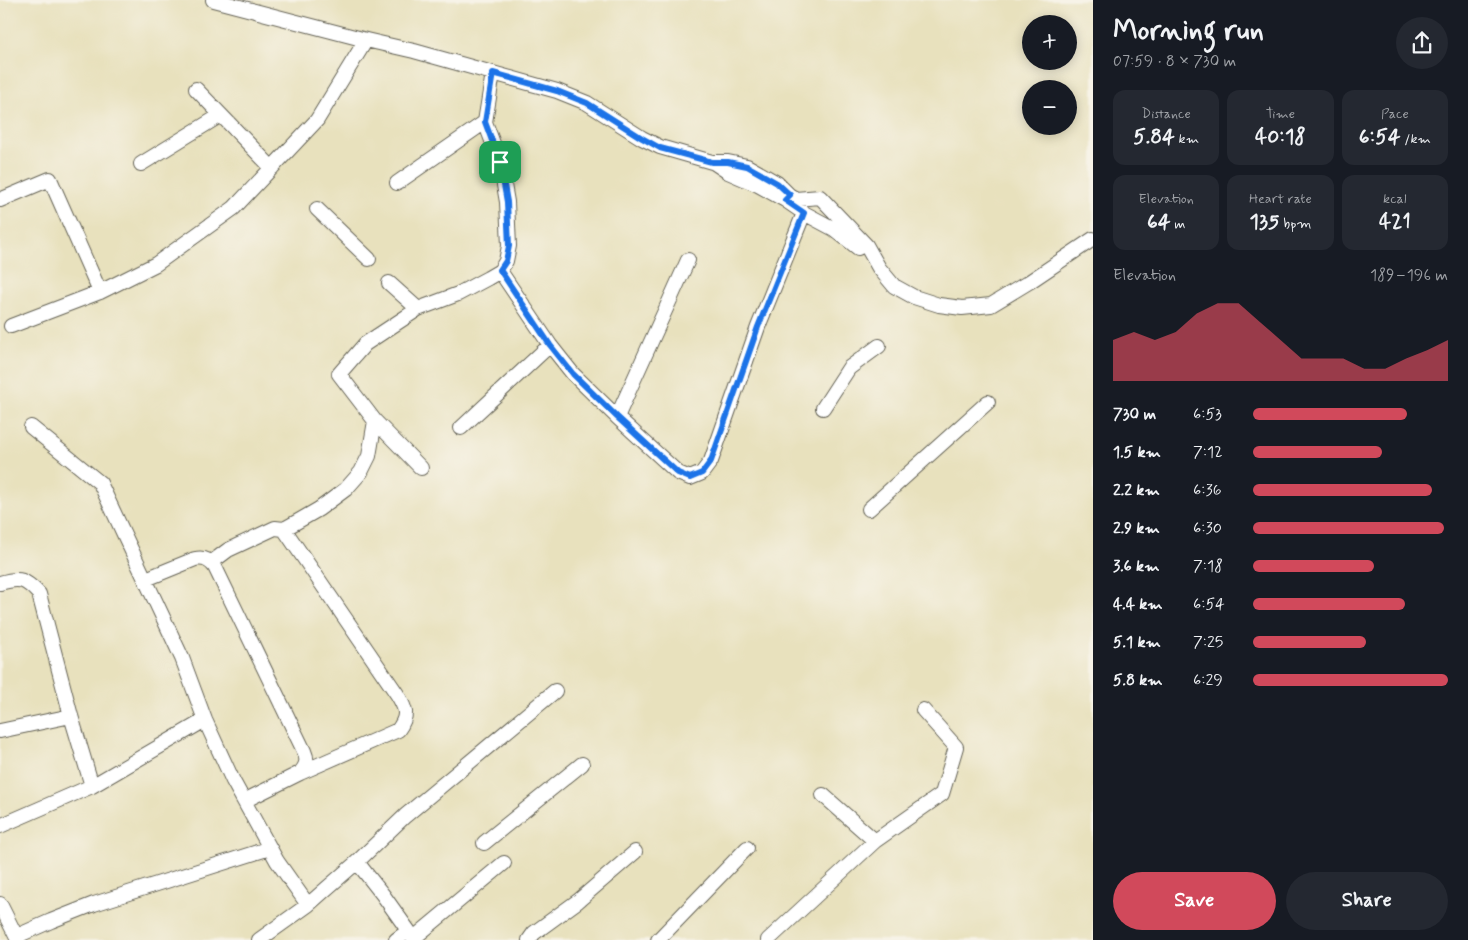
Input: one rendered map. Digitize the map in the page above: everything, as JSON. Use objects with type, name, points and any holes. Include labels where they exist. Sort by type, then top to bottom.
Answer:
[{"type":"street","points":[[213,0],[414,51],[557,91],[587,103],[660,148],[712,162],[728,172],[787,198],[804,213],[834,229],[858,248]]},
{"type":"street","points":[[11,326],[100,292],[156,264],[234,208],[317,120],[366,40]]},
{"type":"street","points":[[421,468],[375,421],[339,374],[365,344],[418,309],[458,294],[488,278],[500,270],[506,261],[509,246],[507,202],[500,162],[485,122],[493,73]]},
{"type":"street","points":[[196,89],[272,168]]},
{"type":"street","points":[[142,164],[221,115]]},
{"type":"street","points":[[397,183],[485,122]]},
{"type":"street","points":[[0,200],[50,179],[100,292]]},
{"type":"street","points":[[787,198],[820,197],[866,245],[894,286],[914,297],[939,305],[962,308],[991,305],[1093,239]]},
{"type":"street","points":[[317,209],[369,259]]},
{"type":"street","points":[[500,270],[550,345],[573,374],[678,473],[690,478],[702,473],[711,461],[758,327],[804,213]]},
{"type":"street","points":[[617,417],[688,260]]},
{"type":"street","points":[[389,283],[418,309]]},
{"type":"street","points":[[461,428],[550,345]]},
{"type":"street","points":[[823,408],[849,368],[879,346]]},
{"type":"street","points":[[869,509],[988,402]]},
{"type":"street","points":[[212,562],[228,550],[275,528],[284,528],[319,509],[346,489],[361,472],[368,456],[375,421]]},
{"type":"street","points":[[31,427],[100,483],[184,663],[226,767],[270,848],[288,878],[308,905]]},
{"type":"street","points":[[244,801],[300,773],[398,730],[406,713],[404,705],[397,694],[284,528]]},
{"type":"street","points":[[146,579],[195,559],[204,558],[212,562],[304,751],[306,764],[300,773]]},
{"type":"street","points":[[0,583],[14,579],[28,582],[39,594],[71,716],[92,786]]},
{"type":"street","points":[[259,940],[308,905],[405,816],[555,691]]},
{"type":"street","points":[[768,940],[875,841],[942,794],[956,747],[923,710]]},
{"type":"street","points":[[0,731],[71,716]]},
{"type":"street","points":[[0,826],[92,786],[206,720]]},
{"type":"street","points":[[484,843],[582,764]]},
{"type":"street","points":[[823,795],[875,841]]},
{"type":"street","points":[[0,904],[18,938],[51,920],[94,904],[270,848]]},
{"type":"street","points":[[658,940],[747,848]]},
{"type":"street","points":[[529,940],[635,852]]},
{"type":"street","points":[[357,862],[412,936]]},
{"type":"street","points":[[396,940],[412,936],[504,863]]},
{"type":"route","points":[[493,73],[557,91],[587,103],[660,148],[712,162],[728,162],[747,166],[777,183],[790,195],[785,200],[804,213],[758,327],[711,461],[702,473],[690,478],[678,473],[573,374],[550,345],[500,270],[506,261],[509,246],[507,202],[500,162],[485,122],[493,73]]}]
